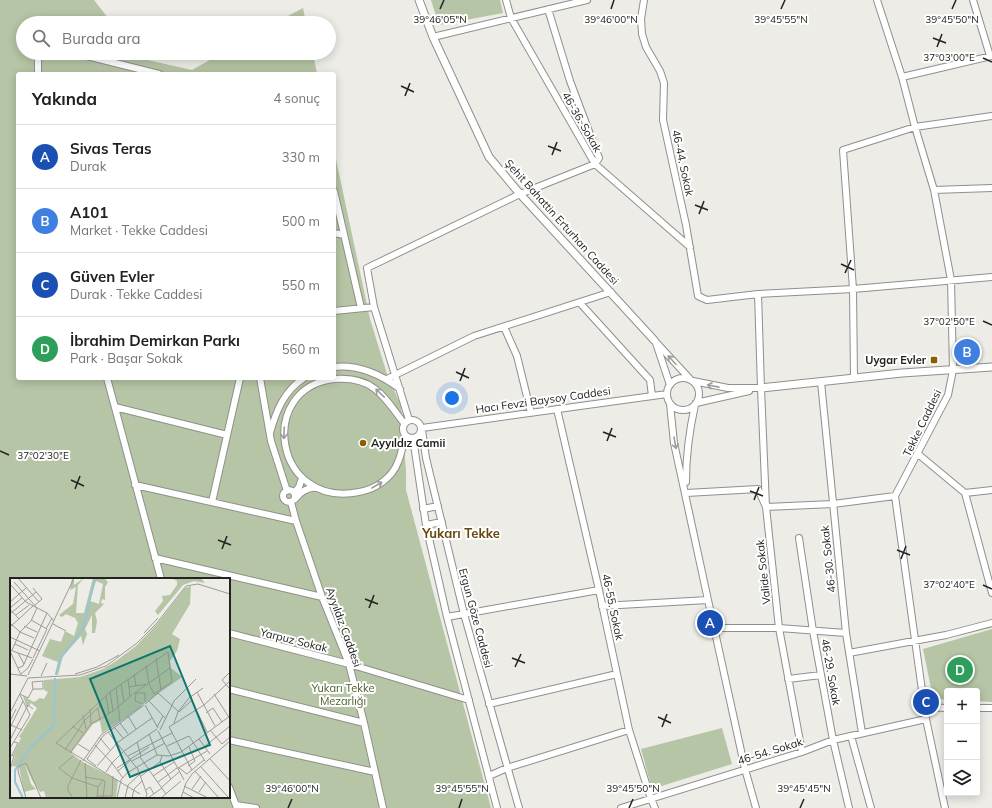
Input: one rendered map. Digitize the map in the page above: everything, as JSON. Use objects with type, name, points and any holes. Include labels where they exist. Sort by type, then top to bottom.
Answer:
[{"type":"street","name":"Şehit Bahattin Erturhan Caddesi","points":[[418,0],[433,37],[489,156],[520,194],[692,380]]},
{"type":"street","name":"46-36. Sokak","points":[[506,0],[510,18],[595,164],[690,247]]},
{"type":"street","points":[[433,37],[587,0]]},
{"type":"street","name":"46-44. Sokak","points":[[644,0],[641,19],[642,34],[646,47],[660,71],[664,83],[663,120],[690,247],[698,296],[707,300],[758,294]]},
{"type":"street","name":"Tekke Caddesi","points":[[877,0],[902,78],[934,190],[952,280],[953,370],[948,395],[896,496]]},
{"type":"street","points":[[902,78],[991,56],[973,0]]},
{"type":"street","points":[[334,380],[321,382],[311,387],[297,398],[285,422],[284,441],[288,458],[302,478],[316,488],[326,492],[349,494],[376,487],[393,471],[398,462],[405,435],[403,430],[407,422],[400,389],[374,307],[367,268],[520,194],[595,164],[599,158],[570,81],[548,9]]},
{"type":"street","points":[[38,60],[38,72]]},
{"type":"street","points":[[103,60],[151,72]]},
{"type":"street","points":[[854,378],[853,289],[843,150],[915,127],[992,116]]},
{"type":"street","points":[[934,190],[992,188]]},
{"type":"street","points":[[336,200],[361,308]]},
{"type":"street","points":[[336,233],[344,235]]},
{"type":"street","points":[[758,294],[853,289],[992,277]]},
{"type":"street","points":[[387,379],[396,376],[474,336],[612,292]]},
{"type":"street","name":"Valide Sokak","points":[[758,294],[766,507],[779,628],[802,752]]},
{"type":"street","points":[[580,303],[650,380],[652,396]]},
{"type":"street","points":[[336,311],[374,307]]},
{"type":"street","points":[[504,327],[517,356],[531,413]]},
{"type":"street","name":"Şehit Bahattin Erturhan Caddesi","points":[[654,340],[670,385]]},
{"type":"street","points":[[336,367],[356,367],[387,379],[400,389]]},
{"type":"street","points":[[756,808],[745,769],[674,443],[670,404],[667,394],[670,385],[673,381],[680,378],[728,388],[761,388],[854,378],[992,367]]},
{"type":"street","points":[[953,370],[992,371]]},
{"type":"street","points":[[108,380],[161,578]]},
{"type":"street","points":[[212,502],[240,380]]},
{"type":"street","name":"Ayyıldız Caddesi","points":[[260,380],[270,435],[287,491],[283,495],[284,499],[287,502],[293,498],[296,521],[322,596],[349,664],[383,808]]},
{"type":"street","points":[[270,435],[279,404],[292,387],[301,380]]},
{"type":"street","points":[[336,380],[352,380],[374,388],[407,422]]},
{"type":"street","points":[[686,493],[686,454],[688,435],[699,392],[697,386],[692,380]]},
{"type":"street","name":"46-30. Sokak","points":[[821,382],[846,633],[862,733]]},
{"type":"street","points":[[670,404],[676,408],[684,410],[690,409],[696,404],[761,388]]},
{"type":"street","name":"Hacı Fevzi Baysoy Caddesi","points":[[422,429],[667,394]]},
{"type":"street","points":[[115,407],[227,435]]},
{"type":"street","name":"46-55. Sokak","points":[[557,409],[599,590],[629,730],[650,799],[655,808]]},
{"type":"street","points":[[405,435],[409,438],[419,436],[422,429],[418,421],[414,420],[407,422]]},
{"type":"street","name":"Ergun Göze Caddesi","points":[[422,429],[426,458],[464,614],[519,808]]},
{"type":"street","points":[[413,438],[426,525],[447,617],[498,808]]},
{"type":"street","points":[[918,454],[965,493],[992,593]]},
{"type":"street","points":[[293,498],[300,487],[302,478]]},
{"type":"street","points":[[136,485],[296,521]]},
{"type":"street","points":[[293,498],[309,488],[316,488]]},
{"type":"street","points":[[686,493],[758,489],[766,507],[833,504],[896,496],[926,719],[945,808]]},
{"type":"street","points":[[287,491],[290,490],[293,498]]},
{"type":"street","points":[[965,493],[992,490]]},
{"type":"street","points":[[423,509],[438,506]]},
{"type":"street","points":[[426,525],[442,522]]},
{"type":"street","name":"46-29. Sokak","points":[[799,538],[813,631],[833,740],[849,808]]},
{"type":"street","points":[[155,558],[322,596]]},
{"type":"street","points":[[447,617],[599,590]]},
{"type":"street","points":[[602,606],[708,600]]},
{"type":"street","points":[[849,653],[946,636],[992,623]]},
{"type":"street","points":[[714,628],[779,628],[846,633]]},
{"type":"street","name":"Yarpuz Sokak","points":[[230,634],[349,664],[469,700]]},
{"type":"street","points":[[489,704],[617,674]]},
{"type":"street","points":[[788,679],[821,675]]},
{"type":"street","points":[[230,689],[364,723]]},
{"type":"street","points":[[925,706],[944,708]]},
{"type":"street","points":[[980,708],[992,708]]},
{"type":"street","name":"46-54. Sokak","points":[[621,808],[638,805],[650,799],[802,752],[833,740],[926,719]]},
{"type":"street","points":[[489,776],[508,768],[629,730]]},
{"type":"street","points":[[851,736],[870,808]]},
{"type":"street","points":[[230,740],[375,772]]},
{"type":"street","points":[[230,789],[237,806],[256,808]]},
{"type":"green space","name":"Yukarı Tekke Mezarlığı","points":[[0,0],[94,0],[107,16],[16,16],[16,60],[147,60],[192,70],[210,60],[314,60],[317,72],[16,72],[16,380],[336,380],[336,159],[370,319],[387,374],[401,406],[406,490],[491,808],[0,808]]},
{"type":"green space","points":[[431,0],[500,0],[503,13],[439,25]]},
{"type":"green space","points":[[303,8],[305,16],[288,16]]},
{"type":"green space","points":[[992,629],[992,702],[980,701],[980,688],[944,688],[944,700],[933,698],[923,649]]},
{"type":"green space","points":[[722,728],[732,764],[652,789],[641,749]]},
{"type":"place","name":"A101","points":[[967,352]]},
{"type":"place","name":"Uygar Evler","points":[[934,360]]},
{"type":"place","name":"Ayyıldız Camii","points":[[363,443]]},
{"type":"place","name":"Sivas Teras","points":[[710,623]]},
{"type":"place","name":"İbrahim Demirkan Parkı","points":[[960,670]]},
{"type":"place","name":"Güven Evler","points":[[926,702]]},
{"type":"district","name":"Yukarı Tekke","points":[[461,533]]}]
